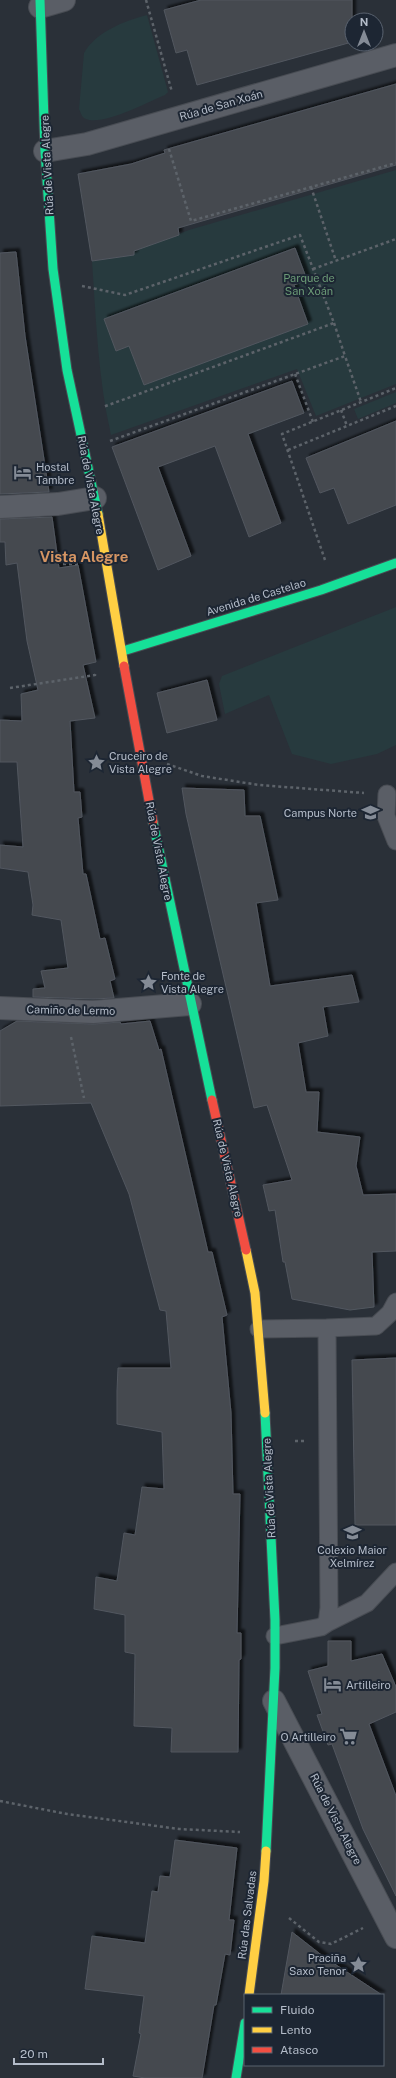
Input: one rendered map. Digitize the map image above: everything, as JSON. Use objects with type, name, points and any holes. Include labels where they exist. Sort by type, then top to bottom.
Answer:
[{"type":"main road","name":"Rúa de Vista Alegre","points":[[40,3],[45,151],[53,268],[67,370],[94,498],[123,651],[139,755],[190,1004],[244,1238],[255,1293],[259,1329],[270,1492],[275,1636],[274,1701],[268,1838]]},
{"type":"main road","name":"Avenida de Castelao","points":[[123,651],[321,590],[396,563]]},
{"type":"main road","name":"Rúa das Salvadas","points":[[249,1994],[268,1838]]},
{"type":"main road","points":[[236,2078],[244,2029]]},
{"type":"street","points":[[40,3],[64,0]]},
{"type":"street","name":"Rúa de San Xoán","points":[[45,151],[86,144],[396,55]]},
{"type":"street","points":[[0,507],[58,504],[94,498]]},
{"type":"street","name":"Camiño de Lermo","points":[[0,1008],[93,1012],[190,1004]]},
{"type":"street","name":"Rúa de Vista Alegre","points":[[274,1701],[396,1937]]},
{"type":"lane","points":[[387,794],[386,816],[396,841]]},
{"type":"lane","points":[[259,1329],[376,1326],[390,1313],[396,1302]]},
{"type":"lane","points":[[327,1328],[329,1608],[327,1623]]},
{"type":"lane","points":[[275,1636],[321,1627],[367,1603],[396,1572]]},
{"type":"path","points":[[146,0],[174,97]]},
{"type":"path","points":[[169,149],[191,222],[396,163]]},
{"type":"path","points":[[311,187],[336,261]]},
{"type":"path","points":[[81,286],[125,295],[300,235],[334,323],[361,402]]},
{"type":"path","points":[[313,268],[396,239]]},
{"type":"path","points":[[97,409],[334,323]]},
{"type":"path","points":[[104,443],[345,356]]},
{"type":"path","points":[[295,374],[314,422]]},
{"type":"path","points":[[325,560],[282,434],[396,388]]},
{"type":"path","points":[[288,450],[396,406]]},
{"type":"path","points":[[341,410],[347,426]]},
{"type":"path","points":[[10,688],[95,675]]},
{"type":"path","points":[[167,764],[202,776],[259,785],[387,794]]},
{"type":"path","points":[[67,1011],[77,1070],[84,1098]]},
{"type":"path","points":[[295,1441],[302,1441]]},
{"type":"path","points":[[0,1801],[67,1814],[179,1829],[239,1832],[268,1838]]},
{"type":"path","points":[[289,1918],[319,1942],[331,1944],[355,1932]]},
{"type":"green space","points":[[147,15],[168,92],[165,95],[137,108],[114,116],[94,120],[85,118],[79,109],[84,53],[96,39],[111,28]]},
{"type":"green space","name":"Parque de San Xoán","points":[[396,170],[396,384],[316,416],[297,369],[111,435],[100,370],[92,261],[134,251],[189,230]]},
{"type":"green space","points":[[396,392],[396,403],[358,419],[354,409]]},
{"type":"green space","points":[[396,607],[396,745],[377,754],[331,764],[292,754],[269,695],[225,714],[219,684],[222,676]]},
{"type":"building","points":[[201,0],[352,0],[352,12],[344,12],[344,44],[197,85],[187,50],[176,53],[164,10]]},
{"type":"building","points":[[396,84],[396,165],[178,228],[179,235],[134,251],[134,255],[92,261],[78,174],[131,164],[165,153],[164,150]]},
{"type":"building","points":[[295,248],[307,280],[294,285],[308,324],[144,385],[129,346],[116,351],[104,319]]},
{"type":"building","points":[[16,252],[25,336],[49,492],[0,494],[0,253]]},
{"type":"building","points":[[292,381],[304,413],[248,434],[281,523],[249,537],[215,446],[158,467],[191,556],[158,570],[112,447]]},
{"type":"building","points":[[396,421],[396,505],[348,524],[334,488],[320,493],[306,458]]},
{"type":"building","points":[[52,517],[59,568],[78,565],[96,662],[83,665],[95,718],[70,721],[74,792],[80,792],[82,817],[78,818],[83,874],[86,874],[100,939],[105,938],[115,979],[110,981],[114,998],[93,999],[33,997],[33,989],[45,988],[41,971],[68,968],[61,920],[32,915],[33,905],[28,872],[0,868],[0,845],[23,847],[17,762],[0,762],[0,720],[22,721],[21,694],[38,690],[27,641],[17,563],[6,565],[5,542],[0,542],[0,519]]},
{"type":"building","points":[[207,680],[217,720],[167,733],[157,693]]},
{"type":"building","points":[[182,788],[244,790],[245,816],[260,816],[278,900],[256,903],[270,986],[352,975],[359,1002],[323,1007],[328,1036],[298,1043],[306,1092],[319,1092],[317,1132],[360,1137],[356,1166],[363,1195],[396,1194],[396,1251],[372,1252],[374,1307],[350,1310],[292,1299],[285,1262],[283,1262],[275,1210],[269,1211],[263,1185],[292,1180],[267,1105],[254,1108],[186,814]]},
{"type":"building","points":[[17,1021],[93,1024],[120,1022],[121,1024],[150,1021],[159,1050],[161,1049],[208,1252],[212,1252],[227,1315],[222,1317],[231,1413],[233,1494],[240,1494],[237,1633],[241,1633],[241,1659],[239,1660],[238,1752],[171,1752],[172,1728],[134,1726],[135,1654],[125,1652],[125,1615],[94,1609],[96,1577],[117,1581],[124,1533],[135,1535],[142,1487],[164,1489],[162,1432],[117,1424],[117,1391],[118,1368],[171,1368],[166,1311],[160,1310],[129,1194],[91,1103],[0,1106],[0,1031]]},
{"type":"building","points":[[396,1358],[396,1525],[355,1525],[352,1360]]},
{"type":"building","points":[[328,1641],[351,1641],[351,1661],[382,1654],[396,1687],[396,1712],[369,1724],[396,1796],[396,1896],[363,1829],[332,1744],[328,1745],[317,1715],[322,1714],[308,1671],[328,1666]]},
{"type":"building","points":[[175,1840],[237,1848],[229,1920],[234,1920],[230,1955],[225,1954],[216,2005],[214,2005],[202,2078],[145,2078],[133,2076],[141,2034],[139,2033],[144,1996],[85,1989],[92,1936],[145,1943],[152,1891],[158,1892],[160,1876],[170,1877]]},
{"type":"building","points":[[292,1932],[324,1957],[380,1994],[281,1994]]},
{"type":"traffic: fast","points":[[40,0],[45,151],[53,269],[67,370],[98,514]]},
{"type":"traffic: fast","points":[[123,651],[321,590],[396,563]]},
{"type":"traffic: fast","points":[[153,822],[212,1100]]},
{"type":"traffic: fast","points":[[265,1413],[275,1620],[275,1668],[266,1851]]},
{"type":"traffic: fast","points":[[236,2078],[244,2029]]},
{"type":"traffic: slow","points":[[98,514],[124,666]]},
{"type":"traffic: slow","points":[[246,1250],[255,1293],[265,1413]]},
{"type":"traffic: slow","points":[[249,1994],[264,1881],[266,1851]]},
{"type":"traffic: jam","points":[[124,666],[153,822]]},
{"type":"traffic: jam","points":[[212,1100],[246,1250]]},
{"type":"place","name":"Hostal Tambre","points":[[23,473]]},
{"type":"place","name":"Cruceiro de Vista Alegre","points":[[96,762]]},
{"type":"place","name":"Campus Norte","points":[[370,813]]},
{"type":"place","name":"Fonte de Vista Alegre","points":[[148,982]]},
{"type":"place","name":"Colexio Maior Xelmírez","points":[[352,1532]]},
{"type":"place","name":"Artilleiro","points":[[333,1685]]},
{"type":"place","name":"O Artilleiro","points":[[349,1737]]},
{"type":"place","name":"Praciña Saxo Tenor","points":[[359,1964]]},
{"type":"district","name":"Vista Alegre","points":[[84,556]]}]
